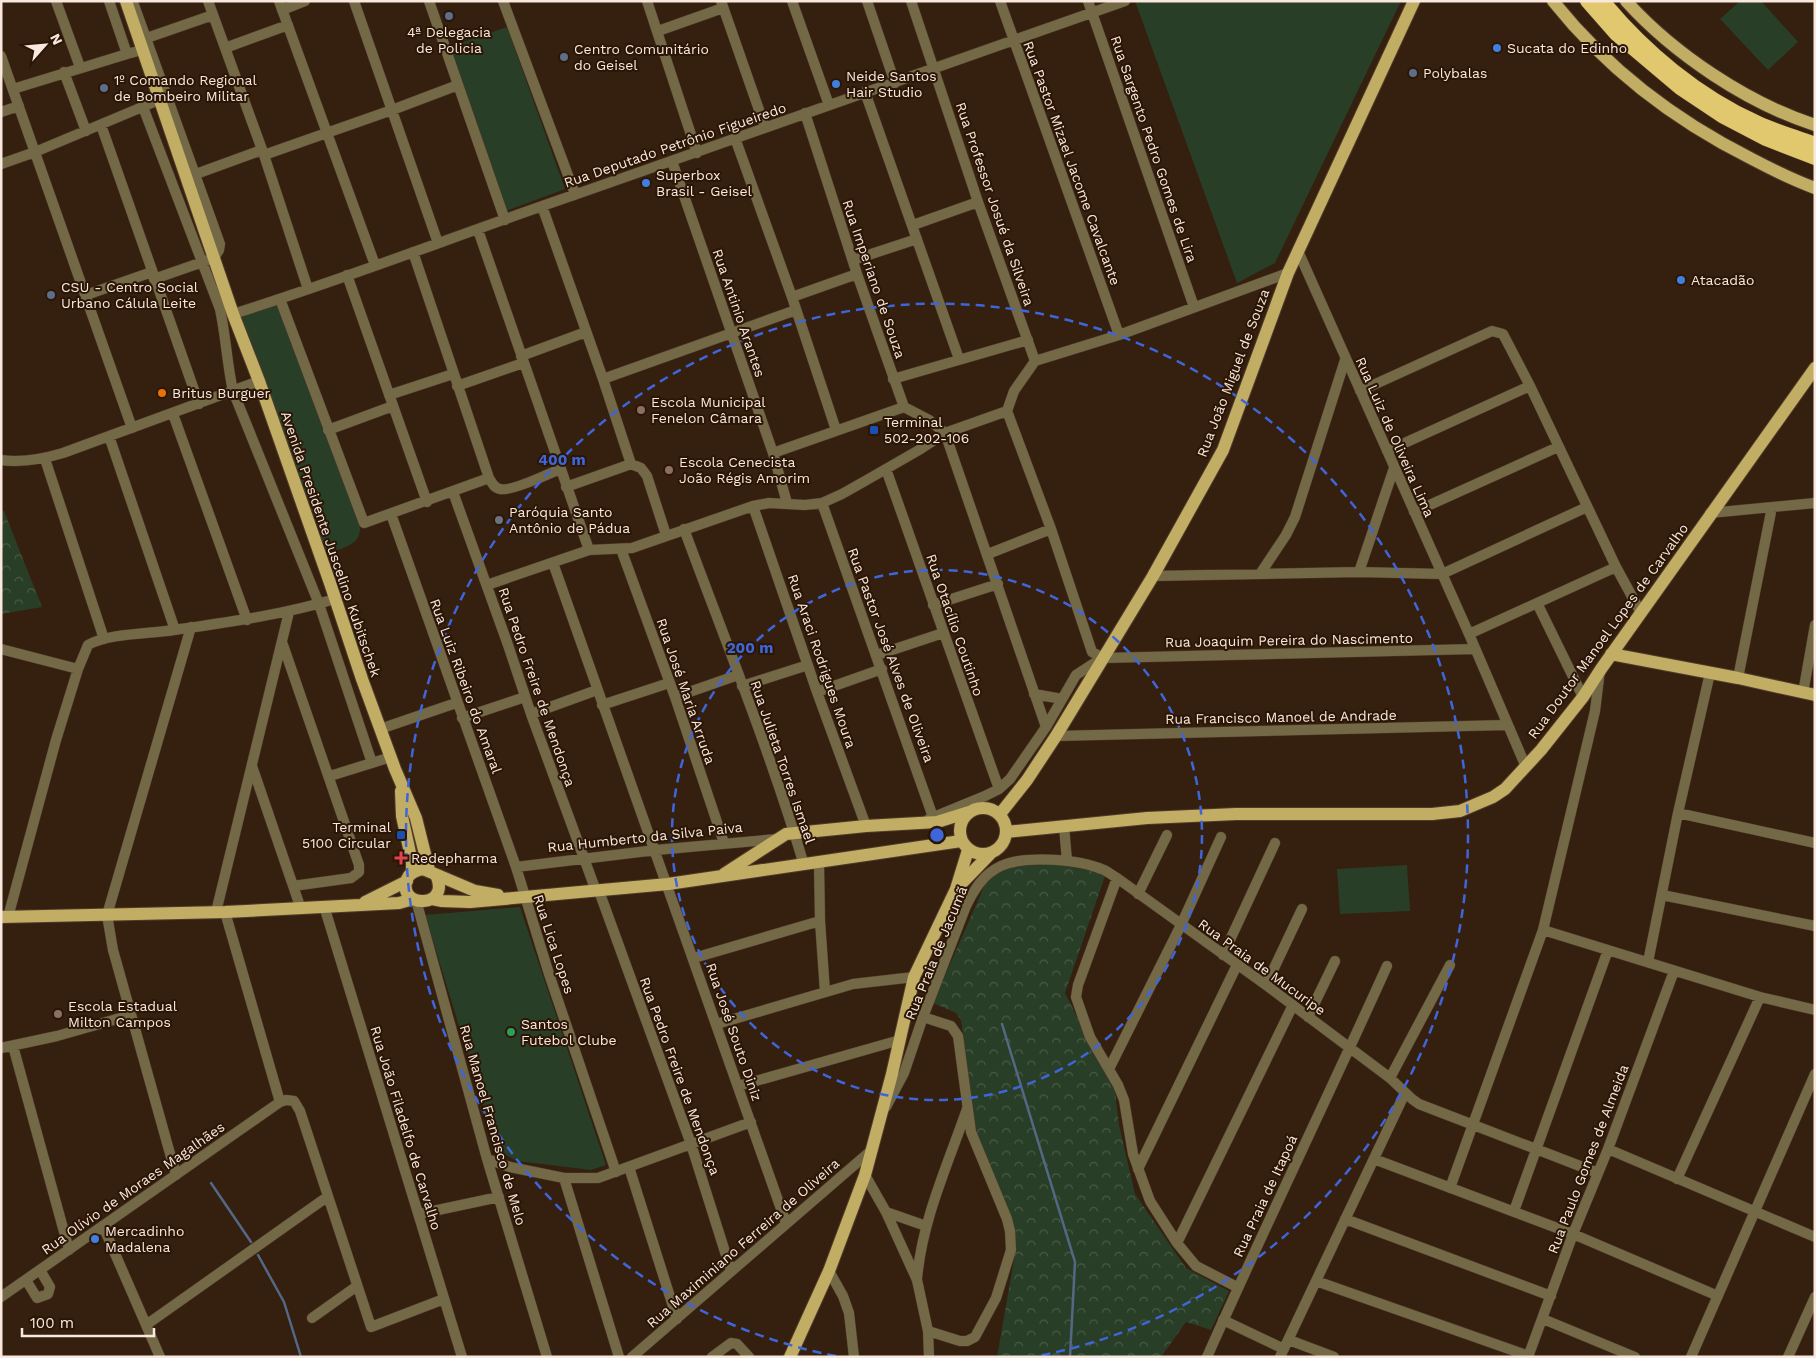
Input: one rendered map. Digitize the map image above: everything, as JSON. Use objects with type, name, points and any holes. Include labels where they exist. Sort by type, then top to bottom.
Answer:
[{"type":"highway","points":[[1587,1],[1616,34],[1680,88],[1722,116],[1766,139],[1815,158]]},
{"type":"highway","points":[[1603,1],[1624,26],[1666,64],[1711,97],[1757,122],[1815,144]]},
{"type":"main road","name":"Avenida Presidente Juscelino Kubitschek","points":[[126,1],[142,43],[159,100],[172,124],[197,192],[214,258],[233,314],[259,381],[380,729],[416,818],[432,873]]},
{"type":"main road","name":"Rua João Miguel de Souza","points":[[1000,814],[1027,780],[1056,736],[1153,576],[1223,450],[1288,273],[1414,1]]},
{"type":"main road","points":[[1554,1],[1597,52],[1646,94],[1721,144],[1794,180],[1815,188]]},
{"type":"main road","points":[[1626,1],[1671,44],[1714,75],[1770,107],[1815,125]]},
{"type":"main road","name":"Rua Doutor Manoel Lopes de Carvalho","points":[[1006,832],[1146,818],[1236,814],[1422,814],[1460,812],[1493,797],[1505,789],[1563,724],[1710,513],[1815,368]]},
{"type":"main road","points":[[1611,654],[1738,678],[1809,694]]},
{"type":"main road","points":[[401,784],[402,816],[412,862],[406,887],[408,894],[414,900]]},
{"type":"main road","points":[[720,877],[777,839],[794,832],[937,822],[981,808],[988,808],[1000,814],[1004,822],[1006,832],[1003,844],[990,854],[956,889]]},
{"type":"main road","points":[[969,812],[963,818],[959,834],[965,846],[975,854],[990,854]]},
{"type":"main road","points":[[432,899],[470,902],[598,891],[668,884],[819,863],[965,846]]},
{"type":"main road","points":[[790,1357],[829,1271],[865,1175],[900,1040],[914,977],[956,889],[965,846]]},
{"type":"main road","points":[[363,904],[423,869],[475,891],[519,897]]},
{"type":"main road","points":[[5,917],[221,912],[400,903],[414,900],[424,902],[432,899],[439,888],[438,881],[432,873]]},
{"type":"street","points":[[56,1],[80,67]]},
{"type":"street","points":[[109,1],[127,54]]},
{"type":"street","points":[[132,1],[142,43],[172,124],[153,133]]},
{"type":"street","points":[[208,1],[263,153],[308,289]]},
{"type":"street","points":[[305,1],[281,6],[375,266]]},
{"type":"street","points":[[354,1],[438,243]]},
{"type":"street","points":[[429,1],[505,220]]},
{"type":"street","points":[[503,1],[575,194]]},
{"type":"street","points":[[647,1],[697,153]]},
{"type":"street","points":[[792,1],[828,105]]},
{"type":"street","points":[[867,1],[895,83]]},
{"type":"street","name":"Rua Professor Josué da Silveira","points":[[911,1],[978,202],[1035,361]]},
{"type":"street","name":"Rua Pastor Mizael Jacome Cavalcante","points":[[1000,1],[1120,335]]},
{"type":"street","name":"Rua Sargento Pedro Gomes de Lira","points":[[1088,1],[1194,307]]},
{"type":"street","name":"Rua Deputado Petrônio Figueiredo","points":[[233,314],[478,230],[575,194],[697,153],[804,113],[895,83],[1125,1]]},
{"type":"street","points":[[658,31],[722,5],[765,127]]},
{"type":"street","points":[[13,89],[127,54],[142,43],[213,15]]},
{"type":"street","points":[[225,48],[288,25]]},
{"type":"street","points":[[1,56],[132,428]]},
{"type":"street","points":[[64,72],[86,131]]},
{"type":"street","points":[[169,177],[263,153],[392,110],[458,84]]},
{"type":"street","points":[[865,92],[913,225],[958,359]]},
{"type":"street","points":[[1,164],[35,152],[159,100]]},
{"type":"street","points":[[1,112],[19,106]]},
{"type":"street","points":[[143,107],[220,309],[233,391],[319,604],[372,762]]},
{"type":"street","name":"Rua Imperiano de Souza","points":[[804,113],[857,274],[904,407]]},
{"type":"street","points":[[101,125],[199,404]]},
{"type":"street","points":[[735,138],[792,297],[836,430]]},
{"type":"street","name":"Rua Antinio Arantes","points":[[672,161],[772,453],[787,504]]},
{"type":"street","points":[[913,225],[978,202]]},
{"type":"street","points":[[542,206],[631,464]]},
{"type":"street","points":[[478,230],[589,550]]},
{"type":"street","points":[[853,260],[917,239]]},
{"type":"street","name":"Rua Luiz de Oliveira Lima","points":[[1298,251],[1345,360],[1469,634],[1526,767]]},
{"type":"street","points":[[413,252],[489,478],[497,488],[502,490],[560,469]]},
{"type":"street","points":[[86,295],[214,258]]},
{"type":"street","points":[[918,824],[999,789],[1021,765],[1046,727],[1076,675],[1103,658],[1092,652],[1051,529],[1007,411],[1014,391],[1035,361],[1120,335],[1288,273]]},
{"type":"street","points":[[792,297],[857,274]]},
{"type":"street","points":[[348,275],[427,502]]},
{"type":"street","points":[[280,299],[364,524],[489,478]]},
{"type":"street","points":[[603,379],[796,310]]},
{"type":"street","points":[[1360,391],[1492,331],[1499,332],[1506,339],[1530,386],[1616,567],[1642,613]]},
{"type":"street","points":[[457,386],[586,332]]},
{"type":"street","points":[[893,379],[1028,340]]},
{"type":"street","points":[[1260,574],[1286,535],[1295,517],[1345,360]]},
{"type":"street","points":[[389,395],[453,374]]},
{"type":"street","points":[[1,460],[25,461],[45,458],[173,414],[259,381]]},
{"type":"street","points":[[1387,451],[1530,386]]},
{"type":"street","points":[[328,430],[393,406]]},
{"type":"street","points":[[772,453],[904,407],[929,420],[945,433],[1046,727]]},
{"type":"street","points":[[487,585],[589,550],[632,548],[753,506],[769,503],[805,505],[822,503],[886,469],[945,433],[1007,411]]},
{"type":"street","points":[[173,414],[247,620]]},
{"type":"street","points":[[109,436],[174,630]]},
{"type":"street","points":[[1414,512],[1558,447]]},
{"type":"street","points":[[45,458],[104,639]]},
{"type":"street","points":[[566,487],[631,464],[641,468],[647,476],[666,535]]},
{"type":"street","points":[[1359,572],[1394,468]]},
{"type":"street","name":"Rua Otacílio Coutinho","points":[[886,469],[999,789]]},
{"type":"street","name":"Rua Pedro Freire de Mendonça","points":[[453,492],[583,859],[598,891],[691,1144],[731,1271]]},
{"type":"street","name":"Rua Pastor José Alves de Oliveira","points":[[822,503],[933,816]]},
{"type":"street","points":[[1710,513],[1815,503]]},
{"type":"street","name":"Rua Araci Rodrigues Moura","points":[[753,506],[817,692],[866,826]]},
{"type":"street","points":[[1153,576],[1359,572],[1442,574],[1587,507]]},
{"type":"street","points":[[1738,678],[1772,507]]},
{"type":"street","name":"Rua Luiz Ribeiro do Amaral","points":[[390,514],[456,703],[516,866]]},
{"type":"street","name":"Rua Julieta Torres Ismael","points":[[684,529],[742,686],[804,865]]},
{"type":"street","points":[[988,554],[1051,529]]},
{"type":"street","name":"Rua José Maria Arruda","points":[[621,549],[675,697],[724,843]]},
{"type":"street","name":"Rua José Souto Diniz","points":[[553,563],[786,1222]]},
{"type":"street","points":[[1469,634],[1616,567]]},
{"type":"street","points":[[933,605],[998,584]]},
{"type":"street","points":[[5,917],[56,740],[78,669],[88,645],[104,639],[247,620],[289,612],[335,599]]},
{"type":"street","points":[[1537,603],[1580,701],[1594,712]]},
{"type":"street","points":[[289,612],[252,765],[221,912],[280,1102],[290,1100],[298,1105],[371,1327],[444,1299]]},
{"type":"street","points":[[1809,694],[1815,625]]},
{"type":"street","points":[[176,1176],[112,950],[107,916],[190,628]]},
{"type":"street","points":[[877,655],[943,633]]},
{"type":"street","points":[[282,642],[330,776],[359,865],[359,872],[351,878],[293,886]]},
{"type":"street","points":[[1,649],[78,669]]},
{"type":"street","name":"Rua Joaquim Pereira do Nascimento","points":[[1103,658],[1475,649]]},
{"type":"street","points":[[742,686],[808,665]]},
{"type":"street","points":[[817,692],[882,669]]},
{"type":"street","points":[[1450,1188],[1543,930],[1594,712],[1601,669]]},
{"type":"street","points":[[1648,962],[1678,813],[1710,673]]},
{"type":"street","points":[[675,697],[738,675]]},
{"type":"street","points":[[346,683],[362,679]]},
{"type":"street","points":[[602,705],[669,682]]},
{"type":"street","points":[[531,714],[597,690]]},
{"type":"street","points":[[1034,694],[1062,699]]},
{"type":"street","points":[[462,718],[525,697]]},
{"type":"street","points":[[380,729],[456,703]]},
{"type":"street","name":"Rua Francisco Manoel de Andrade","points":[[1056,736],[1507,725]]},
{"type":"street","points":[[330,776],[391,757]]},
{"type":"street","points":[[252,765],[301,909]]},
{"type":"street","points":[[1678,813],[1815,843]]},
{"type":"street","points":[[1064,826],[1067,861]]},
{"type":"street","points":[[1138,894],[1167,834]]},
{"type":"street","points":[[1109,1069],[1221,837]]},
{"type":"street","name":"Rua Humberto da Silva Paiva","points":[[516,866],[656,850],[777,839]]},
{"type":"street","points":[[1223,955],[1275,843]]},
{"type":"street","name":"Rua Praia de Jacumã","points":[[882,1112],[899,1085],[966,906],[982,880],[997,868],[1012,862],[1031,860],[1067,861],[1094,866],[1117,878]]},
{"type":"street","points":[[819,863],[824,992]]},
{"type":"street","name":"Rua Lica Lopes","points":[[516,866],[519,897],[549,974],[616,1172]]},
{"type":"street","points":[[1117,878],[1078,985],[1076,997],[1090,1037],[1118,1085],[1124,1100],[1130,1138],[1150,1201],[1177,1243],[1196,1266],[1237,1287]]},
{"type":"street","name":"Rua Praia de Mucuripe","points":[[1117,878],[1308,1016],[1390,1078],[1419,1104],[1598,1172]]},
{"type":"street","points":[[1662,895],[1815,926]]},
{"type":"street","name":"Rua Manoel Francisco de Melo","points":[[414,900],[487,1159],[548,1357]]},
{"type":"street","name":"Rua João Filadelfo de Carvalho","points":[[324,906],[462,1357]]},
{"type":"street","points":[[1266,985],[1302,909]]},
{"type":"street","points":[[694,958],[820,921]]},
{"type":"street","points":[[1543,930],[1760,997],[1815,1010]]},
{"type":"street","points":[[1514,1211],[1535,1148],[1608,950]]},
{"type":"street","points":[[1308,1016],[1334,961]]},
{"type":"street","points":[[1390,1078],[1450,965]]},
{"type":"street","points":[[1138,1168],[1237,966]]},
{"type":"street","name":"Rua Praia de Itapoá","points":[[1207,1357],[1237,1287],[1387,966]]},
{"type":"street","name":"Rua Paulo Gomes de Almeida","points":[[1529,1356],[1573,1234],[1608,1149],[1674,970]]},
{"type":"street","points":[[717,1024],[853,984],[914,977]]},
{"type":"street","points":[[1677,1179],[1760,997]]},
{"type":"street","points":[[1177,1243],[1293,1005]]},
{"type":"street","points":[[1,1048],[57,1036],[131,1015]]},
{"type":"street","points":[[923,1017],[951,1026],[958,1036],[971,1132],[1007,1220],[1010,1230],[1011,1250],[996,1298],[975,1337],[966,1341],[960,1341],[928,1331]]},
{"type":"street","points":[[738,1086],[900,1040]]},
{"type":"street","points":[[13,1046],[69,1250]]},
{"type":"street","points":[[1691,1357],[1815,1074]]},
{"type":"street","points":[[1284,1348],[1405,1093]]},
{"type":"street","name":"Rua Olívio de Moraes Magalhães","points":[[1,1297],[280,1102]]},
{"type":"street","points":[[917,1280],[919,1258],[926,1226],[967,1108]]},
{"type":"street","points":[[487,1159],[510,1167],[564,1178],[598,1178],[751,1122]]},
{"type":"street","name":"Rua Maximiniano Ferreira de Oliveira","points":[[632,1357],[786,1222],[873,1149]]},
{"type":"street","points":[[1608,1149],[1815,1237]]},
{"type":"street","points":[[1374,1159],[1573,1234],[1718,1296]]},
{"type":"street","points":[[629,1167],[677,1318]]},
{"type":"street","points":[[865,1175],[886,1212],[917,1280],[928,1331],[929,1357]]},
{"type":"street","points":[[564,1178],[619,1357]]},
{"type":"street","points":[[146,1325],[327,1197]]},
{"type":"street","points":[[419,1214],[499,1197]]},
{"type":"street","points":[[886,1212],[926,1226]]},
{"type":"street","points":[[1345,1220],[1551,1296]]},
{"type":"street","points":[[104,1226],[160,1357]]},
{"type":"street","points":[[26,1280],[38,1298],[48,1294],[50,1287],[40,1270]]},
{"type":"street","points":[[829,1271],[843,1296],[849,1313],[854,1357]]},
{"type":"street","points":[[1316,1281],[1529,1356]]},
{"type":"street","points":[[312,1318],[358,1286]]},
{"type":"street","points":[[1788,1357],[1815,1297]]},
{"type":"street","points":[[1543,1319],[1635,1357]]},
{"type":"street","points":[[1223,1320],[1284,1348],[1334,1357]]},
{"type":"street","points":[[712,1357],[731,1343],[737,1344],[746,1353]]},
{"type":"green space","points":[[1135,1],[1401,1],[1275,263],[1237,283]]},
{"type":"green space","points":[[1740,1],[1761,1],[1798,42],[1768,70],[1720,19]]},
{"type":"green space","points":[[507,27],[565,189],[506,211],[448,47]]},
{"type":"green space","points":[[277,302],[360,527],[357,539],[353,543],[342,549],[324,554],[241,317]]},
{"type":"green space","points":[[1,511],[4,511],[42,607],[1,614]]},
{"type":"green space","points":[[1029,859],[1106,873],[1065,993],[1115,1091],[1119,1125],[1135,1194],[1186,1268],[1229,1291],[1211,1330],[1186,1322],[1161,1357],[997,1357],[1015,1254],[976,1130],[961,1020],[956,1013],[933,1003],[993,866]]},
{"type":"green space","points":[[1407,865],[1410,911],[1340,914],[1337,869]]},
{"type":"green space","name":"Santos Futebol Clube","points":[[520,907],[606,1165],[591,1170],[517,1161],[497,1150],[425,915]]},
{"type":"waterway","points":[[1002,1024],[1075,1262],[1070,1357]]},
{"type":"waterway","points":[[211,1183],[251,1242]]},
{"type":"waterway","points":[[258,1255],[284,1302],[301,1357]]},
{"type":"place","name":"4ª Delegacia de Policia","points":[[449,16]]},
{"type":"place","name":"Sucata do Edinho","points":[[1497,48]]},
{"type":"place","name":"Centro Comunitário do Geisel","points":[[564,57]]},
{"type":"place","name":"Polybalas","points":[[1413,73]]},
{"type":"place","name":"Neide Santos Hair Studio","points":[[836,84]]},
{"type":"place","name":"1º Comando Regional de Bombeiro Militar","points":[[104,88]]},
{"type":"place","name":"Superbox Brasil - Geisel","points":[[646,183]]},
{"type":"place","name":"Atacadão","points":[[1681,280]]},
{"type":"place","name":"CSU - Centro Social Urbano Cálula Leite","points":[[51,295]]},
{"type":"place","name":"Britus Burguer","points":[[162,393]]},
{"type":"place","name":"Escola Municipal Fenelon Câmara","points":[[641,410]]},
{"type":"place","name":"Terminal 502-202-106","points":[[874,430]]},
{"type":"place","name":"Escola Cenecista João Régis Amorim","points":[[669,470]]},
{"type":"place","name":"Paróquia Santo Antônio de Pádua","points":[[499,520]]},
{"type":"place","name":"Terminal 5100 Circular","points":[[401,835]]},
{"type":"place","name":"Redepharma","points":[[401,858]]},
{"type":"place","name":"Escola Estadual Milton Campos","points":[[58,1014]]},
{"type":"place","name":"Santos Futebol Clube","points":[[511,1032]]},
{"type":"place","name":"Mercadinho Madalena","points":[[95,1239]]}]
